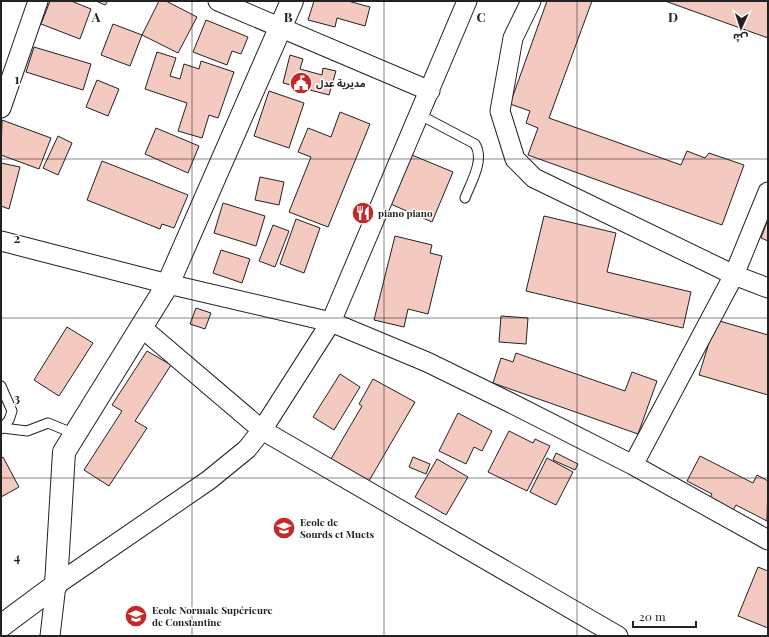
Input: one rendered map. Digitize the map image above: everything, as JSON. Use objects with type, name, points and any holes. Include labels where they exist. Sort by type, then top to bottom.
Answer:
[{"type":"main road","points":[[1,626],[56,585],[64,452],[168,284],[292,1]]},
{"type":"street","points":[[1,108],[38,1]]},
{"type":"street","points":[[218,1],[430,91]]},
{"type":"street","points":[[50,636],[56,585],[209,480],[247,449],[262,430],[330,322],[420,115],[467,1]]},
{"type":"street","points":[[531,1],[513,38],[500,111],[515,159],[534,178],[734,275],[768,288]]},
{"type":"street","points":[[633,465],[734,275],[768,192]]},
{"type":"street","points":[[1,241],[168,284],[330,322],[434,366],[633,465],[768,540]]},
{"type":"street","points":[[141,327],[262,430],[618,636]]},
{"type":"lane","points":[[420,115],[475,144],[479,151],[479,159],[465,198]]},
{"type":"lane","points":[[1,386],[12,411],[9,420],[2,429]]},
{"type":"lane","points":[[2,429],[28,431],[48,423],[75,434]]},
{"type":"building","points":[[50,1],[71,1],[91,9],[80,39],[41,24]]},
{"type":"building","points":[[96,1],[108,1],[105,5]]},
{"type":"building","points":[[159,1],[166,1],[197,17],[178,53],[142,35]]},
{"type":"building","points":[[314,1],[348,1],[370,7],[365,26],[337,18],[335,27],[308,20]]},
{"type":"building","points":[[547,1],[592,1],[549,118],[681,165],[687,151],[705,158],[709,153],[744,165],[722,225],[528,155],[538,128],[526,123],[530,111],[510,104]]},
{"type":"building","points":[[665,1],[768,1],[768,38]]},
{"type":"building","points":[[206,20],[248,37],[241,54],[232,51],[227,65],[193,52]]},
{"type":"building","points":[[113,24],[142,35],[130,66],[101,55]]},
{"type":"building","points":[[34,47],[91,64],[83,90],[26,72]]},
{"type":"building","points":[[157,52],[176,58],[170,76],[180,79],[184,64],[199,69],[201,61],[234,72],[218,118],[209,115],[202,138],[178,131],[187,103],[145,89]]},
{"type":"building","points":[[290,55],[303,59],[300,69],[322,75],[323,68],[336,71],[329,95],[283,83]]},
{"type":"building","points":[[97,80],[119,89],[108,116],[86,107]]},
{"type":"building","points":[[269,91],[304,103],[289,148],[254,136]]},
{"type":"building","points":[[340,112],[370,124],[328,227],[289,212],[311,157],[298,152],[308,128],[331,137]]},
{"type":"building","points":[[2,120],[51,138],[39,169],[1,155]]},
{"type":"building","points":[[156,128],[199,146],[188,173],[145,154]]},
{"type":"building","points":[[58,136],[72,143],[58,175],[43,168]]},
{"type":"building","points":[[407,153],[453,172],[432,222],[386,202]]},
{"type":"building","points":[[102,161],[188,195],[174,228],[162,224],[160,229],[87,200]]},
{"type":"building","points":[[1,163],[20,167],[9,209],[1,206]]},
{"type":"building","points":[[260,177],[284,182],[279,205],[255,200]]},
{"type":"building","points":[[223,203],[265,216],[256,246],[214,233]]},
{"type":"building","points":[[544,216],[616,233],[607,272],[691,292],[683,328],[526,291]]},
{"type":"building","points":[[296,219],[320,228],[304,273],[280,264]]},
{"type":"building","points":[[768,219],[768,241],[761,238]]},
{"type":"building","points":[[273,225],[289,231],[275,267],[259,261]]},
{"type":"building","points":[[395,236],[432,245],[430,253],[442,256],[428,314],[408,309],[404,327],[374,320]]},
{"type":"building","points":[[221,250],[250,259],[242,283],[213,273]]},
{"type":"building","points":[[196,308],[211,313],[205,329],[190,324]]},
{"type":"building","points":[[501,316],[528,318],[526,344],[499,342]]},
{"type":"building","points":[[716,320],[768,335],[768,395],[699,375]]},
{"type":"building","points":[[67,327],[93,343],[59,396],[34,380]]},
{"type":"building","points":[[147,351],[171,365],[135,421],[147,428],[109,486],[84,470],[122,411],[112,405]]},
{"type":"building","points":[[516,353],[625,391],[632,372],[657,381],[638,434],[493,383],[501,358],[513,362]]},
{"type":"building","points":[[340,374],[360,387],[334,430],[313,417]]},
{"type":"building","points":[[373,379],[415,402],[366,486],[328,464],[362,406],[359,404]]},
{"type":"building","points":[[458,413],[492,431],[482,451],[474,447],[466,464],[439,451]]},
{"type":"building","points":[[509,431],[533,443],[535,439],[550,446],[527,491],[488,472]]},
{"type":"building","points":[[556,453],[578,464],[575,470],[553,460]]},
{"type":"building","points":[[700,456],[753,483],[757,475],[768,481],[767,521],[736,505],[730,516],[707,504],[712,494],[687,481]]},
{"type":"building","points":[[3,457],[19,487],[1,497],[1,458]]},
{"type":"building","points":[[413,457],[430,464],[426,474],[409,467]]},
{"type":"building","points":[[547,458],[573,472],[556,505],[530,492]]},
{"type":"building","points":[[437,459],[468,477],[446,515],[415,497]]},
{"type":"building","points":[[758,567],[768,571],[768,628],[738,616]]},
{"type":"place","name":"مديرية عدل","points":[[301,83]]},
{"type":"place","name":"piano piano","points":[[363,213]]},
{"type":"place","name":"Ecole de Sourds et Muets","points":[[284,528]]},
{"type":"place","name":"Ecole Normale Supérieure de Constantine","points":[[136,616]]}]
